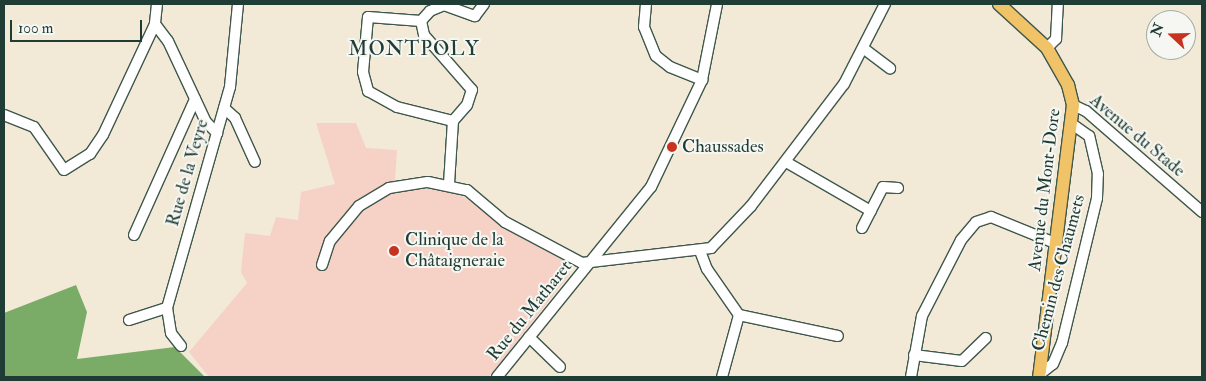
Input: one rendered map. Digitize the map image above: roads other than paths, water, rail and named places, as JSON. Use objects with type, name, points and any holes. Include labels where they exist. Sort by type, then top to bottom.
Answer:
[{"type":"main road","name":"Avenue du Mont-Dore","points":[[999,4],[1047,48],[1068,85],[1073,105],[1040,376]]},
{"type":"street","points":[[4,115],[34,127],[64,170],[90,154],[103,135],[155,24],[157,4]]},
{"type":"street","name":"Rue de la Veyre","points":[[181,346],[172,333],[168,308],[224,108],[238,4]]},
{"type":"street","points":[[421,21],[430,10],[444,5],[475,16],[484,4]]},
{"type":"street","points":[[646,4],[644,27],[656,56],[670,67],[702,80]]},
{"type":"street","name":"Rue du Matharet","points":[[497,377],[651,187],[702,80],[717,4]]},
{"type":"street","points":[[322,265],[330,241],[370,198],[411,183],[449,184],[467,190],[516,228],[588,264],[700,250],[721,239],[786,162],[844,84],[886,4]]},
{"type":"street","points":[[1047,48],[1056,39],[1058,4]]},
{"type":"street","points":[[421,21],[368,17],[363,72],[368,91],[397,106],[453,121]]},
{"type":"street","points":[[421,21],[424,36],[472,90],[468,105],[453,121],[449,184]]},
{"type":"street","points":[[155,24],[195,99],[217,133]]},
{"type":"street","points":[[863,48],[890,68]]},
{"type":"street","points":[[134,235],[195,99]]},
{"type":"street","name":"Avenue du Stade","points":[[1073,105],[1086,111],[1202,212]]},
{"type":"street","points":[[224,108],[235,118],[256,162]]},
{"type":"street","name":"Chemin des Chaumets","points":[[1040,376],[1053,364],[1062,343],[1097,198],[1098,174],[1089,136],[1072,124]]},
{"type":"street","points":[[786,162],[871,211]]},
{"type":"street","points":[[862,228],[883,187],[898,188]]},
{"type":"street","points":[[911,377],[922,316],[961,240],[976,222],[991,217],[1057,244]]},
{"type":"street","points":[[700,250],[708,269],[739,315],[838,336]]},
{"type":"street","points":[[129,320],[168,308]]},
{"type":"street","points":[[722,377],[739,315]]},
{"type":"street","points":[[530,337],[560,367]]},
{"type":"street","points":[[914,356],[962,361],[986,338]]},
{"type":"place","name":"Chaussades","points":[[672,147]]},
{"type":"place","name":"Clinique de la Châtaigneraie","points":[[394,251]]},
{"type":"district","name":"MONTPOLY","points":[[414,48]]}]
